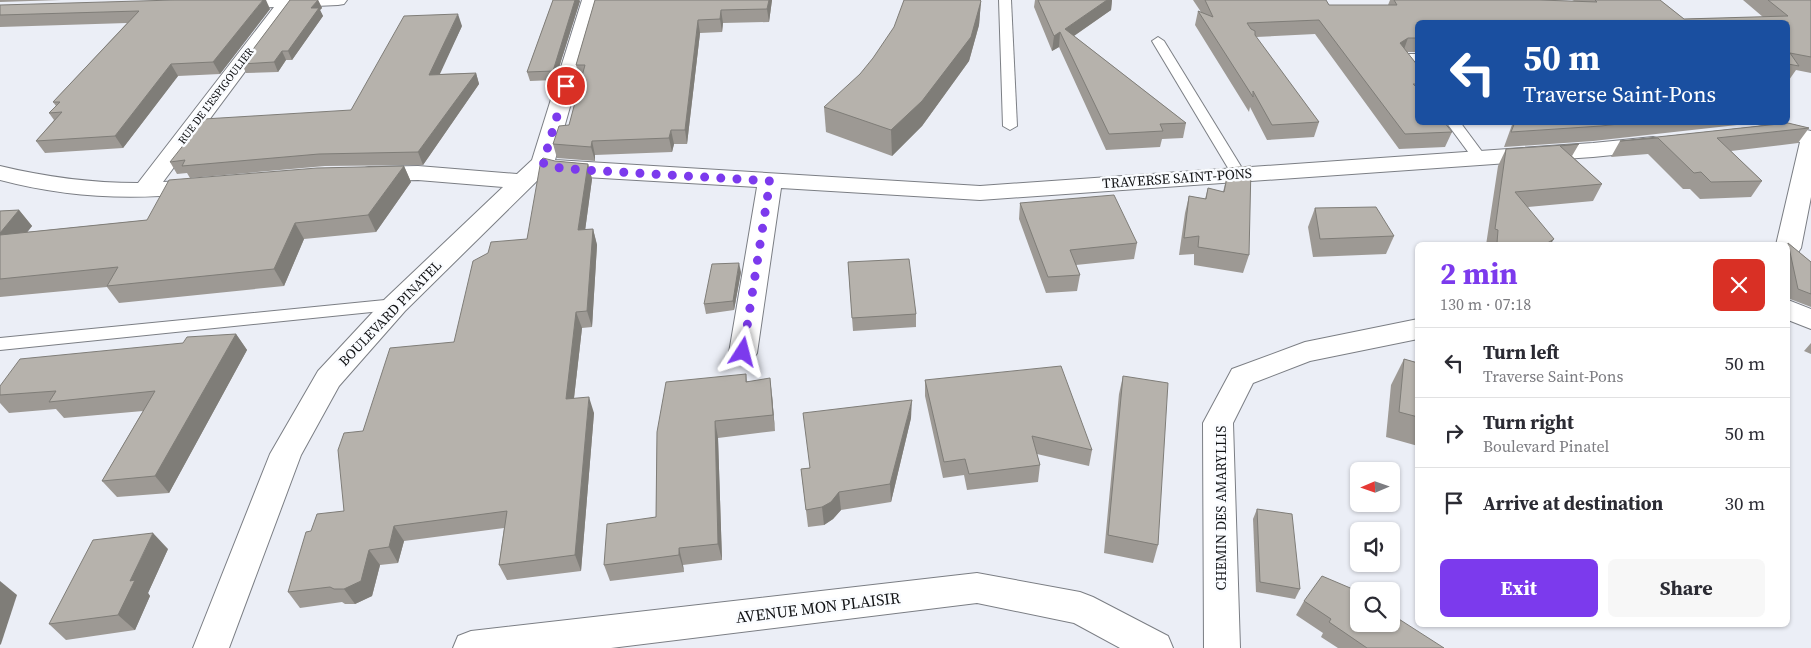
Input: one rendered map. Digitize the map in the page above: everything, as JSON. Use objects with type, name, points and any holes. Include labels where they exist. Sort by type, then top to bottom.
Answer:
[{"type":"street","points":[[208,4],[338,0]]},
{"type":"street","points":[[543,163],[591,0]]},
{"type":"street","name":"RUE DE L'ESPIGOULIER","points":[[144,191],[288,1]]},
{"type":"street","points":[[1789,242],[1811,139],[1807,127],[1811,122]]},
{"type":"street","points":[[1748,134],[1778,130],[1811,139]]},
{"type":"street","name":"TRAVERSE SAINT-PONS","points":[[543,163],[576,170],[980,193],[1238,173],[1593,150],[1670,142]]},
{"type":"street","name":"BOULEVARD PINATEL","points":[[211,648],[286,454],[328,379],[395,305],[522,181],[543,163]]},
{"type":"street","points":[[0,172],[33,182],[84,189],[144,191],[221,185]]},
{"type":"street","points":[[344,174],[418,173],[522,181]]},
{"type":"street","points":[[743,352],[770,181]]},
{"type":"street","points":[[1790,310],[1811,320]]},
{"type":"street","name":"CHEMIN DES AMARYLLIS","points":[[1222,648],[1218,423],[1242,376],[1305,352],[1415,330]]},
{"type":"street","name":"AVENUE MON PLAISIR","points":[[471,648],[977,588],[1080,608],[1155,648]]},
{"type":"lane","points":[[1005,0],[1010,126]]},
{"type":"lane","points":[[1158,41],[1238,173]]},
{"type":"lane","points":[[1415,58],[1403,58],[1415,73]]},
{"type":"lane","points":[[1454,125],[1479,157]]},
{"type":"lane","points":[[0,344],[395,305]]},
{"type":"building","points":[[174,0],[263,0],[213,62],[171,64],[115,136],[36,141],[62,112],[49,113],[60,102],[53,102],[139,11],[0,15],[0,5]]},
{"type":"building","points":[[290,0],[318,0],[311,8],[319,8],[288,51],[282,51],[274,62],[242,64]]},
{"type":"building","points":[[553,0],[575,0],[553,71],[527,72]]},
{"type":"building","points":[[595,0],[769,0],[767,9],[721,10],[720,19],[698,20],[685,130],[671,130],[669,138],[592,141],[591,147],[553,144],[559,126],[569,125],[585,65],[576,65]]},
{"type":"building","points":[[904,0],[981,1],[971,37],[922,101],[891,130],[824,107],[860,74],[873,58],[894,27]]},
{"type":"building","points":[[1038,0],[1107,0],[1065,29],[1186,123],[1160,124],[1163,131],[1109,134],[1060,32],[1054,36]]},
{"type":"building","points":[[1205,0],[1326,0],[1329,5],[1397,5],[1394,0],[1597,2],[1595,0],[1660,0],[1684,19],[1788,16],[1768,0],[1811,0],[1811,57],[1790,53],[1790,20],[1415,20],[1415,38],[1408,38],[1400,43],[1415,62],[1415,84],[1413,84],[1415,86],[1415,125],[1446,125],[1452,132],[1405,134],[1319,20],[1247,23],[1255,31],[1255,35],[1319,122],[1272,125],[1253,91],[1253,97],[1198,11],[1213,17]]},
{"type":"building","points":[[458,14],[429,75],[476,73],[418,152],[319,154],[182,166],[185,160],[170,162],[204,119],[351,110],[404,16]]},
{"type":"building","points":[[1790,53],[1799,66],[1790,64]]},
{"type":"building","points":[[1790,123],[1809,128],[1717,138],[1762,181],[1711,182],[1701,172],[1694,173],[1658,138],[1620,141],[1769,125],[1790,125]]},
{"type":"building","points":[[1514,125],[1610,125],[1601,126],[1511,132]]},
{"type":"building","points":[[1579,144],[1560,146],[1602,184],[1515,192],[1554,239],[1549,242],[1497,242],[1498,230],[1495,229],[1506,149]]},
{"type":"building","points":[[543,158],[588,164],[578,230],[593,229],[587,311],[576,312],[566,399],[589,397],[575,555],[499,565],[507,511],[394,526],[389,547],[369,550],[361,581],[344,589],[330,587],[288,592],[306,532],[311,531],[317,514],[344,511],[338,450],[344,433],[363,431],[390,348],[454,342],[473,261],[488,253],[491,242],[527,239],[541,160]]},
{"type":"building","points":[[404,166],[368,215],[295,223],[274,269],[107,286],[118,267],[0,279],[0,235],[147,220],[169,180],[317,168]]},
{"type":"building","points":[[1251,166],[1249,255],[1198,247],[1199,236],[1184,238],[1189,196],[1206,199],[1208,188],[1224,192],[1229,168]]},
{"type":"building","points":[[1114,195],[1137,243],[1070,250],[1080,275],[1048,277],[1020,203]]},
{"type":"building","points":[[1376,207],[1394,236],[1320,239],[1315,208]]},
{"type":"building","points":[[19,210],[0,233],[0,211]]},
{"type":"building","points":[[1790,245],[1811,262],[1811,294],[1798,289]]},
{"type":"building","points":[[909,259],[916,314],[852,318],[848,262]]},
{"type":"building","points":[[739,263],[733,301],[704,304],[712,264]]},
{"type":"building","points":[[236,334],[155,476],[102,481],[155,391],[49,402],[56,391],[0,395],[0,386],[20,359],[183,343],[187,337]]},
{"type":"building","points":[[1404,359],[1415,362],[1415,416],[1399,412]]},
{"type":"building","points":[[1061,366],[1092,450],[1032,436],[1040,465],[969,474],[965,459],[944,462],[925,380]]},
{"type":"building","points":[[746,374],[746,382],[770,378],[773,415],[715,421],[718,544],[679,548],[679,555],[604,565],[607,524],[656,517],[657,432],[666,382]]},
{"type":"building","points":[[1123,376],[1168,383],[1158,545],[1108,535]]},
{"type":"building","points":[[912,400],[890,484],[839,492],[831,502],[822,507],[806,510],[801,469],[810,468],[803,413]]},
{"type":"building","points":[[1257,509],[1292,514],[1300,589],[1260,582]]},
{"type":"building","points":[[153,533],[130,581],[135,580],[118,615],[49,624],[93,540]]},
{"type":"building","points":[[1322,576],[1350,588],[1350,632],[1400,632],[1400,620],[1444,648],[1367,648],[1329,622],[1331,619],[1304,601]]},
{"type":"route","points":[[566,86],[543,163],[560,168],[585,170],[770,181],[743,352]]}]
